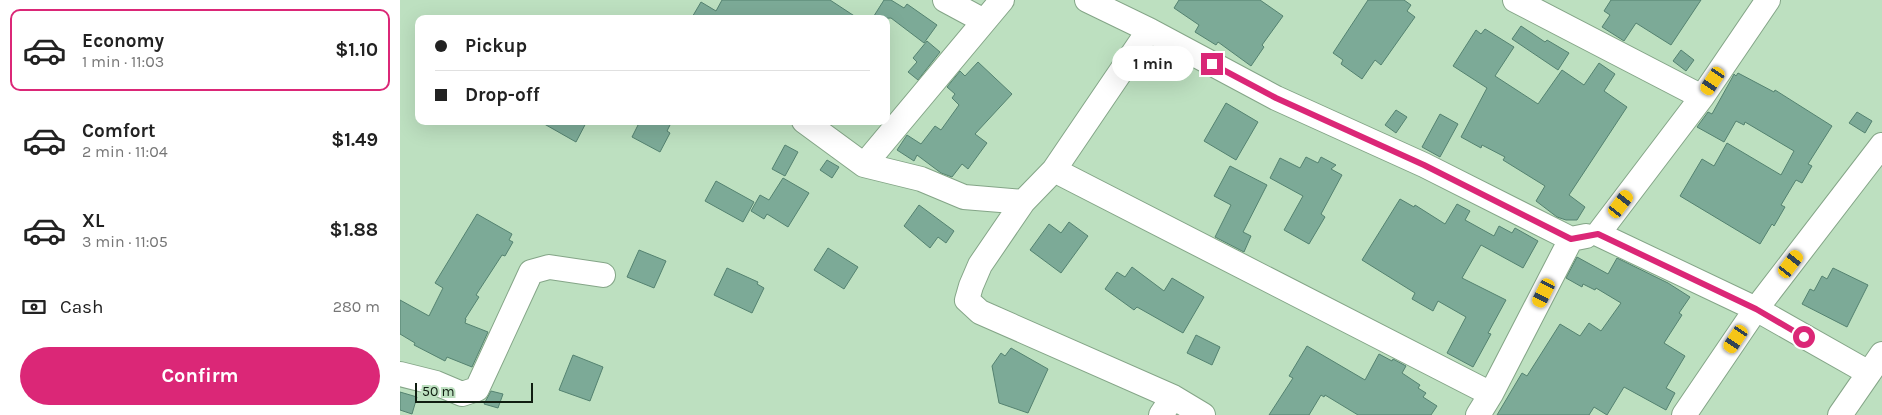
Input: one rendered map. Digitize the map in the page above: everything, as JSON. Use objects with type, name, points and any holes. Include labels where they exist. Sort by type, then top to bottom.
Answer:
[{"type":"street","points":[[945,0],[984,21]]},
{"type":"street","points":[[864,164],[1002,0]]},
{"type":"street","points":[[1087,0],[1149,30],[1276,98],[1424,165],[1571,239],[1598,234],[1756,309],[1869,374]]},
{"type":"street","points":[[1516,0],[1702,97]]},
{"type":"street","points":[[1598,234],[1702,97],[1768,0]]},
{"type":"street","points":[[1149,30],[1054,170],[1023,202],[980,265],[970,286],[967,300],[980,312],[1167,406],[1203,415]]},
{"type":"street","points":[[810,125],[864,164],[921,179],[964,196],[1023,202]]},
{"type":"street","points":[[1684,415],[1756,309],[1882,146]]},
{"type":"street","points":[[1054,170],[1491,394]]},
{"type":"street","points":[[1478,415],[1491,394],[1571,239]]},
{"type":"street","points":[[400,374],[436,383],[462,394],[477,389],[532,272],[549,268],[603,275]]},
{"type":"street","points":[[1840,415],[1882,354]]},
{"type":"building","points":[[722,0],[830,0],[853,15],[693,15],[701,2],[716,11]]},
{"type":"building","points":[[884,0],[891,0],[904,8],[907,4],[937,25],[924,43],[890,18],[890,15],[875,15]]},
{"type":"building","points":[[1179,0],[1260,0],[1283,16],[1262,45],[1264,47],[1251,66],[1218,42],[1216,45],[1195,32],[1199,25],[1174,8]]},
{"type":"building","points":[[1368,0],[1404,0],[1411,5],[1407,11],[1415,17],[1381,65],[1375,60],[1362,79],[1341,64],[1343,60],[1333,53]]},
{"type":"building","points":[[1611,0],[1701,0],[1671,45],[1636,23],[1624,41],[1602,27],[1610,15],[1604,11]]},
{"type":"building","points":[[1521,26],[1545,42],[1547,40],[1569,53],[1558,70],[1512,39]]},
{"type":"building","points":[[1485,29],[1514,47],[1495,76],[1538,104],[1562,70],[1584,85],[1599,63],[1615,74],[1604,91],[1627,107],[1569,195],[1585,207],[1577,220],[1566,220],[1557,217],[1536,201],[1545,186],[1503,160],[1505,157],[1482,145],[1481,148],[1461,137],[1487,88],[1453,66],[1476,30],[1481,34]]},
{"type":"building","points":[[927,41],[940,52],[918,80],[908,72],[917,62],[913,58]]},
{"type":"building","points":[[1681,50],[1694,60],[1686,71],[1673,61]]},
{"type":"building","points":[[978,62],[1012,94],[975,134],[987,143],[968,169],[962,164],[952,177],[941,173],[917,155],[914,161],[897,150],[907,135],[921,144],[935,126],[941,130],[959,105],[952,98],[955,94],[947,87],[960,71],[965,76]]},
{"type":"building","points":[[1738,73],[1774,92],[1775,90],[1832,126],[1808,164],[1812,166],[1802,183],[1796,180],[1781,205],[1785,207],[1774,226],[1772,224],[1760,244],[1680,196],[1702,159],[1714,166],[1727,143],[1781,175],[1794,151],[1745,122],[1744,125],[1736,121],[1724,142],[1697,127],[1708,112],[1712,114],[1734,74],[1736,76]]},
{"type":"building","points":[[1226,103],[1258,122],[1236,160],[1204,141]]},
{"type":"building","points":[[1396,110],[1407,117],[1396,133],[1385,125]]},
{"type":"building","points":[[1857,112],[1872,121],[1865,133],[1849,123]]},
{"type":"building","points":[[1440,114],[1458,124],[1440,157],[1422,147]]},
{"type":"building","points":[[546,125],[585,125],[576,142]]},
{"type":"building","points":[[638,125],[670,125],[667,131],[670,133],[660,152],[632,137]]},
{"type":"building","points":[[785,145],[798,152],[785,176],[772,169]]},
{"type":"building","points":[[1306,157],[1318,163],[1321,157],[1336,165],[1331,169],[1342,175],[1321,214],[1325,217],[1309,244],[1284,230],[1303,196],[1270,178],[1280,158],[1300,168]]},
{"type":"building","points":[[827,160],[839,167],[832,178],[820,170]]},
{"type":"building","points":[[1230,166],[1267,185],[1243,232],[1251,236],[1244,252],[1215,237],[1231,205],[1214,196]]},
{"type":"building","points":[[783,178],[809,193],[788,227],[767,214],[764,219],[751,211],[760,195],[769,200]]},
{"type":"building","points":[[716,181],[754,202],[743,222],[705,201]]},
{"type":"building","points":[[1400,199],[1414,207],[1415,205],[1445,224],[1457,204],[1470,211],[1465,220],[1494,236],[1499,226],[1512,233],[1515,228],[1538,241],[1523,268],[1481,245],[1462,278],[1506,300],[1488,333],[1491,334],[1473,367],[1447,353],[1466,317],[1438,301],[1433,311],[1412,299],[1415,293],[1362,260]]},
{"type":"building","points":[[919,205],[954,231],[946,243],[938,237],[930,248],[904,226]]},
{"type":"building","points":[[477,214],[512,234],[509,240],[513,242],[505,256],[502,255],[476,295],[479,297],[465,319],[465,323],[488,332],[472,367],[447,357],[445,361],[414,345],[415,343],[400,334],[400,300],[429,316],[443,288],[435,283]]},
{"type":"building","points":[[1069,222],[1088,236],[1061,273],[1030,250],[1049,224],[1061,233]]},
{"type":"building","points":[[828,248],[858,267],[844,289],[814,270]]},
{"type":"building","points":[[639,250],[666,261],[654,288],[627,277]]},
{"type":"building","points":[[1577,257],[1608,274],[1617,258],[1668,283],[1690,297],[1679,313],[1682,315],[1664,343],[1685,356],[1666,388],[1675,393],[1666,410],[1624,387],[1607,415],[1594,407],[1589,415],[1497,415],[1522,373],[1527,376],[1560,324],[1580,336],[1589,323],[1601,331],[1621,303],[1596,288],[1595,290],[1583,284],[1582,287],[1566,278]]},
{"type":"building","points":[[1132,267],[1164,291],[1172,278],[1204,297],[1183,333],[1137,307],[1134,310],[1105,289],[1117,272],[1125,277]]},
{"type":"building","points":[[727,268],[758,282],[757,284],[764,288],[752,313],[714,295]]},
{"type":"building","points":[[1833,268],[1868,285],[1847,327],[1802,304],[1810,289],[1814,291],[1822,276],[1827,279]]},
{"type":"building","points":[[1196,335],[1220,347],[1212,365],[1187,353]]},
{"type":"building","points":[[1307,346],[1365,380],[1379,354],[1392,361],[1393,359],[1406,366],[1402,373],[1420,385],[1418,388],[1426,393],[1423,397],[1437,406],[1431,415],[1358,415],[1325,395],[1324,397],[1321,395],[1309,415],[1269,415],[1293,378],[1289,376]]},
{"type":"building","points":[[1011,348],[1048,369],[1028,413],[999,403],[992,366],[1001,353],[1005,356]]},
{"type":"building","points":[[573,355],[603,367],[590,401],[559,390]]},
{"type":"building","points":[[491,391],[503,394],[498,408],[484,404]]},
{"type":"building","points":[[400,392],[417,397],[412,414],[400,410]]},
{"type":"route","points":[[1212,64],[1276,98],[1424,165],[1571,239],[1598,234],[1756,309],[1804,337]]}]
